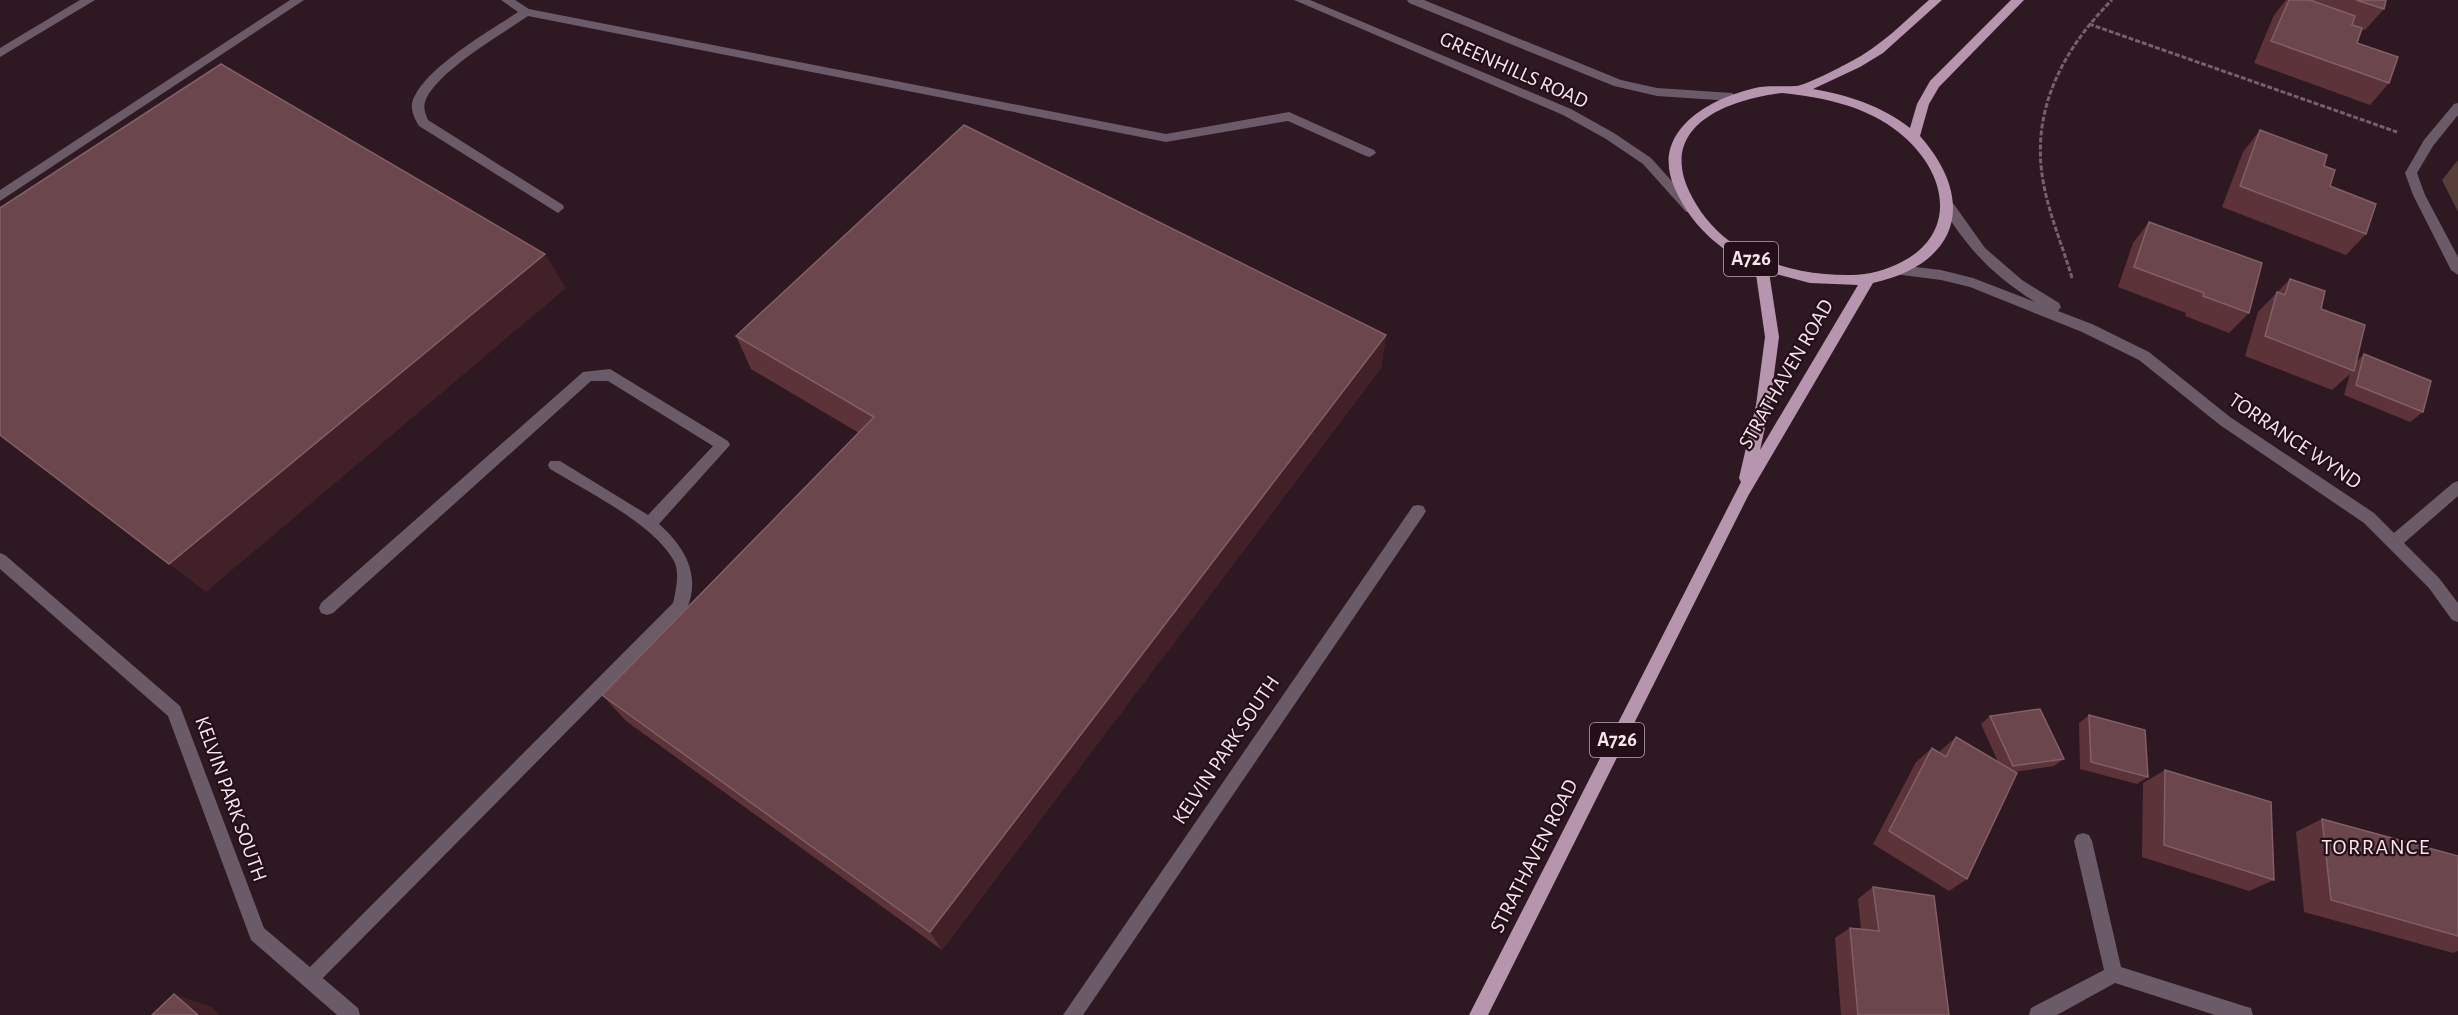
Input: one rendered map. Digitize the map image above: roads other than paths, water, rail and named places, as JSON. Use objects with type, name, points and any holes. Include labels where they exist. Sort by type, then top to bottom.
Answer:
[{"type":"main road","name":"A726","points":[[1800,90],[1856,64],[1879,50],[1936,0]]},
{"type":"main road","points":[[1913,138],[1923,104],[1934,84],[2018,0]]},
{"type":"main road","name":"A726","points":[[1764,90],[1800,90],[1825,94],[1865,107],[1894,123],[1928,154],[1939,171],[1946,189],[1948,206],[1942,232],[1926,254],[1899,270],[1868,279],[1842,281],[1815,279],[1761,264],[1732,249],[1708,230],[1691,209],[1681,192],[1676,174],[1676,158],[1680,142],[1688,127],[1714,104],[1732,97],[1764,90]]},
{"type":"main road","name":"STRATHAVEN ROAD","points":[[1743,492],[1763,405],[1772,337],[1761,264]]},
{"type":"main road","name":"STRATHAVEN ROAD","points":[[1478,1015],[1743,492],[1868,279]]},
{"type":"street","points":[[0,53],[89,0]]},
{"type":"street","points":[[0,196],[298,0]]},
{"type":"street","points":[[507,0],[526,12],[1166,138],[1289,116],[1370,153]]},
{"type":"street","name":"GREENHILLS ROAD","points":[[1300,0],[1567,112],[1611,136],[1647,161],[1691,209]]},
{"type":"street","name":"GREENHILLS ROAD","points":[[1413,0],[1618,83],[1657,92],[1732,97]]},
{"type":"street","points":[[526,12],[451,64],[426,90],[419,102],[418,112],[423,123],[558,208]]},
{"type":"street","points":[[2458,107],[2428,143],[2411,172],[2419,195],[2458,270]]},
{"type":"street","name":"TORRANCE WYND","points":[[1948,206],[1980,252],[2017,285],[2087,328]]},
{"type":"street","name":"TORRANCE WYND","points":[[1899,270],[1941,275],[1973,283],[2087,328],[2144,356],[2225,421],[2369,518],[2434,583],[2458,615]]},
{"type":"street","points":[[327,608],[588,376],[610,375],[723,445],[649,524]]},
{"type":"street","points":[[310,979],[680,606],[685,587],[680,557],[649,524],[555,465]]},
{"type":"street","points":[[2394,542],[2458,487]]},
{"type":"street","name":"KELVIN PARK SOUTH","points":[[1072,1015],[1418,511]]},
{"type":"street","name":"KELVIN PARK SOUTH","points":[[0,560],[174,711],[257,934],[351,1015]]},
{"type":"street","points":[[2083,841],[2114,974]]},
{"type":"street","points":[[2038,1015],[2114,974],[2244,1015]]},
{"type":"district","name":"TORRANCE","points":[[2376,847]]}]
